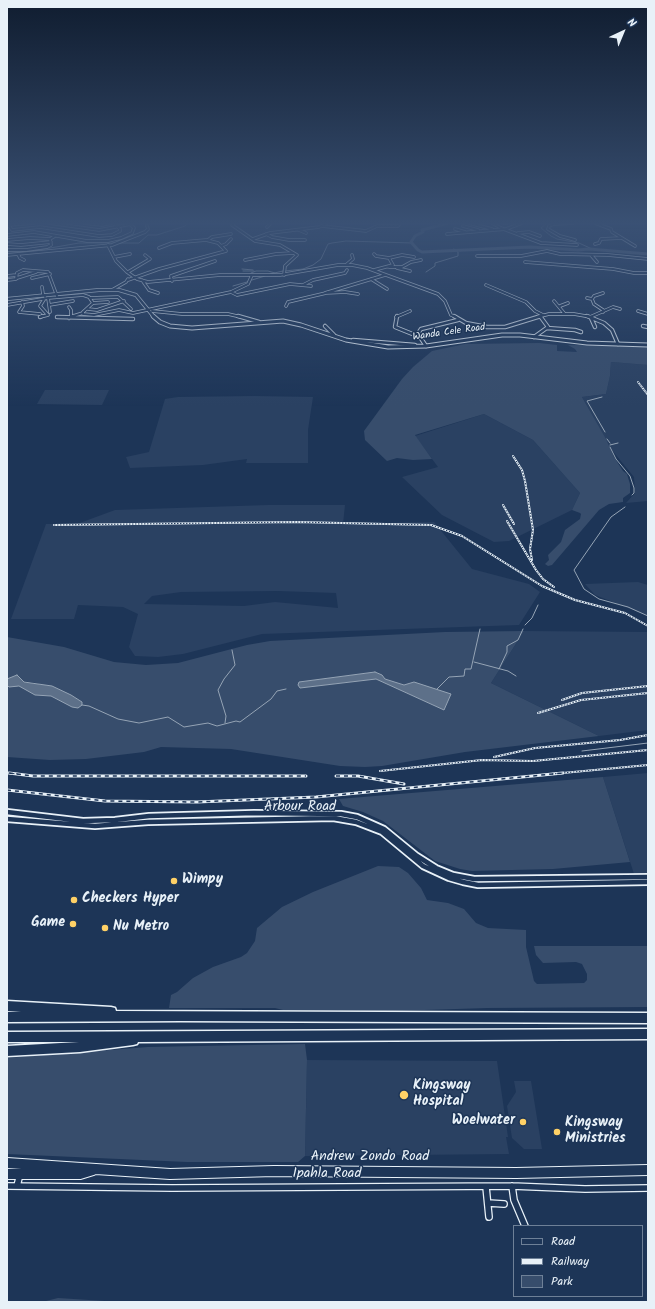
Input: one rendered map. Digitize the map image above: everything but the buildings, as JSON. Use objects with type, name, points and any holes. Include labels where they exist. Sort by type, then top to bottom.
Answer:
[{"type":"highway","points":[[7,1006],[181,1016]]},
{"type":"highway","points":[[7,1018],[181,1016],[648,1018]]},
{"type":"highway","points":[[7,1037],[648,1034]]},
{"type":"highway","points":[[7,1051],[80,1047],[163,1036]]},
{"type":"main road","name":"Andrew Zondo Road","points":[[7,1163],[72,1166],[92,1170],[170,1174],[274,1172],[516,1173],[648,1170]]},
{"type":"main road","name":"Andrew Zondo Road","points":[[7,1174],[80,1174],[92,1170]]},
{"type":"street","points":[[53,284],[57,296],[84,295],[90,298],[114,296],[124,301],[131,309]]},
{"type":"street","points":[[112,290],[123,284]]},
{"type":"street","points":[[145,284],[149,290],[158,293]]},
{"type":"street","points":[[149,311],[170,304],[231,292],[247,284]]},
{"type":"street","points":[[292,284],[311,286]]},
{"type":"street","points":[[231,292],[237,295],[292,284]]},
{"type":"street","points":[[286,306],[288,302],[326,293],[351,284]]},
{"type":"street","points":[[379,284],[387,289]]},
{"type":"street","points":[[411,284],[438,294],[445,300],[449,313],[458,320],[478,326],[500,327],[513,325],[541,316],[564,313],[590,317],[604,323],[612,330],[618,344]]},
{"type":"street","points":[[486,286],[529,303],[547,324],[547,328]]},
{"type":"street","points":[[42,287],[50,312]]},
{"type":"street","name":"Wanda Cele Road","points":[[7,299],[46,297],[112,290],[133,294],[140,299],[154,318],[160,322],[178,327],[196,328],[259,322],[292,322],[337,338],[365,344],[395,347],[426,346],[512,334],[587,343],[648,345]]},
{"type":"street","points":[[326,293],[344,292],[358,294]]},
{"type":"street","points":[[592,299],[594,296],[602,293]]},
{"type":"street","points":[[49,306],[73,302],[71,296]]},
{"type":"street","points":[[7,305],[46,297]]},
{"type":"street","points":[[15,313],[18,312],[40,316],[48,315],[40,306],[46,297]]},
{"type":"street","points":[[90,298],[93,303]]},
{"type":"street","points":[[587,298],[592,299]]},
{"type":"street","points":[[592,299],[594,304],[603,310],[603,312]]},
{"type":"street","points":[[88,308],[97,310],[124,301]]},
{"type":"street","points":[[554,301],[560,306],[564,313]]},
{"type":"street","points":[[18,312],[23,306],[22,302]]},
{"type":"street","points":[[68,318],[83,313],[93,303],[108,302]]},
{"type":"street","points":[[560,306],[568,303]]},
{"type":"street","points":[[69,307],[71,310],[71,317]]},
{"type":"street","points":[[590,317],[614,307],[620,308]]},
{"type":"street","points":[[83,313],[93,316],[119,310],[130,313],[156,311],[182,314],[229,314],[259,322]]},
{"type":"street","points":[[410,311],[396,317],[395,327],[420,337]]},
{"type":"street","points":[[638,311],[648,314]]},
{"type":"street","points":[[56,317],[133,320],[130,313]]},
{"type":"street","points":[[590,317],[595,328]]},
{"type":"street","points":[[426,346],[420,337],[419,332],[423,328],[458,320]]},
{"type":"street","points":[[325,326],[333,335],[347,339],[426,346]]},
{"type":"street","points":[[643,326],[648,327]]},
{"type":"street","points":[[534,336],[547,328],[575,330],[581,332]]},
{"type":"street","name":"Arbour Road","points":[[7,812],[61,822],[115,820],[149,816],[248,813],[341,814],[384,829],[417,856],[436,868],[453,875],[474,879],[648,877]]},
{"type":"street","name":"Arbour Road","points":[[7,819],[61,822],[95,826],[156,822],[333,818],[356,822],[375,829],[392,840],[423,866],[449,878],[463,882],[478,885],[648,882]]},
{"type":"street","points":[[16,1186],[23,1164]]},
{"type":"street","name":"Ipahla Road","points":[[7,1186],[164,1188],[512,1186],[585,1189],[648,1189]]},
{"type":"street","points":[[512,1186],[514,1200],[525,1225]]},
{"type":"street","points":[[486,1187],[489,1217]]},
{"type":"street","points":[[488,1203],[504,1204]]},
{"type":"shaded area","points":[[611,362],[648,365],[648,501],[626,503],[635,493],[634,477],[611,449],[582,397],[606,394]]},
{"type":"shaded area","points":[[45,390],[109,390],[102,405],[37,404]]},
{"type":"shaded area","points":[[178,397],[313,397],[308,430],[308,463],[246,463],[247,459],[203,465],[130,468],[126,457],[149,452],[165,399]]},
{"type":"shaded area","points":[[484,414],[533,440],[580,493],[572,510],[509,541],[494,542],[442,515],[402,477],[438,467],[415,436]]},
{"type":"shaded area","points":[[268,505],[345,505],[343,524],[434,522],[472,569],[529,584],[540,592],[519,625],[262,634],[183,654],[158,657],[135,656],[129,647],[138,614],[123,607],[78,605],[74,619],[11,619],[46,524],[77,524],[115,510]],"holes":[[[278,591],[336,593],[338,608],[275,602],[244,606],[144,604],[152,596],[181,592]]]},
{"type":"shaded area","points":[[638,582],[648,585],[648,616],[595,595],[585,584]]},
{"type":"shaded area","points":[[524,631],[648,632],[648,730],[599,736],[491,683]]},
{"type":"shaded area","points":[[375,672],[382,675],[385,679],[404,685],[414,682],[451,694],[444,710],[376,679],[300,688],[298,685],[299,682]]},
{"type":"shaded area","points":[[17,675],[24,682],[52,686],[71,695],[82,702],[82,705],[78,708],[72,707],[51,696],[35,695],[19,686],[9,687],[7,685],[7,679]]},
{"type":"shaded area","points":[[648,773],[648,874],[634,874],[603,777]]},
{"type":"shaded area","name":"Kingsway Hospital","points":[[307,1060],[497,1061],[509,1154],[305,1156]]},
{"type":"shaded area","name":"Woelwater","points":[[514,1081],[531,1081],[542,1149],[524,1149],[512,1138],[507,1106],[516,1092]]},
{"type":"green space","points":[[539,343],[557,345],[557,351],[577,352],[568,345],[648,346],[648,365],[611,362],[606,394],[582,397],[606,439],[614,457],[623,471],[627,474],[630,484],[630,493],[623,498],[623,502],[609,504],[599,510],[552,565],[548,566],[545,564],[549,560],[548,555],[561,542],[565,530],[580,519],[581,514],[572,510],[580,493],[533,440],[484,414],[415,435],[432,459],[413,460],[397,458],[387,461],[365,440],[364,431],[402,379],[413,367],[432,351],[465,344]]},
{"type":"green space","points":[[524,631],[491,683],[599,736],[465,752],[382,766],[365,767],[340,766],[231,749],[161,747],[144,752],[86,759],[50,760],[7,757],[7,685],[9,687],[23,687],[35,695],[51,696],[72,707],[82,702],[71,695],[36,683],[7,679],[7,637],[64,647],[114,662],[146,665],[178,663],[247,645],[270,641],[445,632]],"holes":[[[375,672],[382,675],[385,679],[404,685],[414,682],[444,710],[376,679],[300,688],[298,685],[299,682]]]},
{"type":"green space","points":[[603,777],[630,862],[553,869],[472,871],[460,869],[435,861],[383,821],[363,812],[343,806],[339,799]]},
{"type":"green space","points":[[378,866],[399,867],[408,873],[421,888],[427,900],[448,903],[464,909],[476,923],[488,928],[526,930],[526,947],[534,981],[537,984],[584,983],[587,980],[587,974],[582,964],[576,962],[543,963],[536,955],[534,946],[648,946],[648,1007],[488,1008],[393,1011],[283,1010],[275,1008],[169,1008],[171,995],[177,992],[193,978],[213,967],[241,957],[247,953],[255,941],[257,928],[282,907],[313,892]]},
{"type":"green space","points":[[305,1044],[307,1060],[305,1156],[298,1162],[187,1162],[7,1154],[7,1058],[148,1047]]},
{"type":"green space","points":[[58,1298],[120,1302],[42,1302]]},
{"type":"waterway","points":[[233,286],[240,284]]},
{"type":"waterway","points":[[602,397],[587,401],[605,432]]},
{"type":"waterway","points":[[607,439],[610,443]]},
{"type":"waterway","points":[[610,445],[618,443]]},
{"type":"waterway","points":[[610,447],[616,459],[630,476],[634,488],[634,493],[632,495]]},
{"type":"waterway","points":[[625,507],[611,517],[574,570],[584,589],[599,599],[628,607],[648,616]]},
{"type":"waterway","points":[[525,625],[532,618],[538,605]]},
{"type":"waterway","points":[[437,689],[449,677],[464,676],[465,669],[471,669],[480,629]]},
{"type":"waterway","points":[[499,669],[507,652],[507,646],[518,640],[523,629]]},
{"type":"waterway","points":[[225,723],[226,716],[218,690],[224,679],[235,665],[232,650]]},
{"type":"waterway","points":[[474,662],[499,669]]},
{"type":"waterway","points":[[499,669],[508,671],[516,676]]},
{"type":"waterway","points":[[82,705],[89,706],[118,719],[139,723],[168,717],[184,727],[208,723],[217,726],[236,721],[240,722],[271,699],[277,691],[286,689]]},
{"type":"waterway","points":[[582,751],[648,743]]},
{"type":"railway","points":[[638,382],[648,395]]},
{"type":"railway","points":[[513,456],[522,470],[525,481],[533,530],[530,549],[532,560]]},
{"type":"railway","points":[[503,505],[514,524]]},
{"type":"railway","points":[[507,521],[536,570],[543,579],[554,587]]},
{"type":"railway","points":[[54,525],[296,522],[431,525],[462,536],[542,586],[575,600],[625,613],[648,626]]},
{"type":"railway","points":[[562,700],[582,693],[648,686]]},
{"type":"railway","points":[[538,713],[581,700],[648,693]]},
{"type":"railway","points":[[494,757],[535,748],[620,740],[648,735]]},
{"type":"railway","points":[[380,771],[482,760],[533,761],[648,750]]},
{"type":"railway","points":[[552,774],[648,765]]},
{"type":"railway","points":[[7,773],[14,774]]},
{"type":"railway","points":[[9,773],[14,774]]},
{"type":"railway","points":[[7,790],[105,801],[197,802],[316,797],[563,773]]},
{"type":"railway","points":[[14,774],[33,776],[306,776]]},
{"type":"railway","points":[[336,776],[358,776],[404,784]]},
{"type":"place","name":"Wimpy","points":[[174,881]]},
{"type":"place","name":"Checkers Hyper","points":[[74,900]]},
{"type":"place","name":"Game","points":[[73,924]]},
{"type":"place","name":"Nu Metro","points":[[105,928]]},
{"type":"place","name":"Kingsway Hospital","points":[[404,1095]]},
{"type":"place","name":"Woelwater","points":[[523,1122]]},
{"type":"place","name":"Kingsway Ministries","points":[[557,1132]]}]
